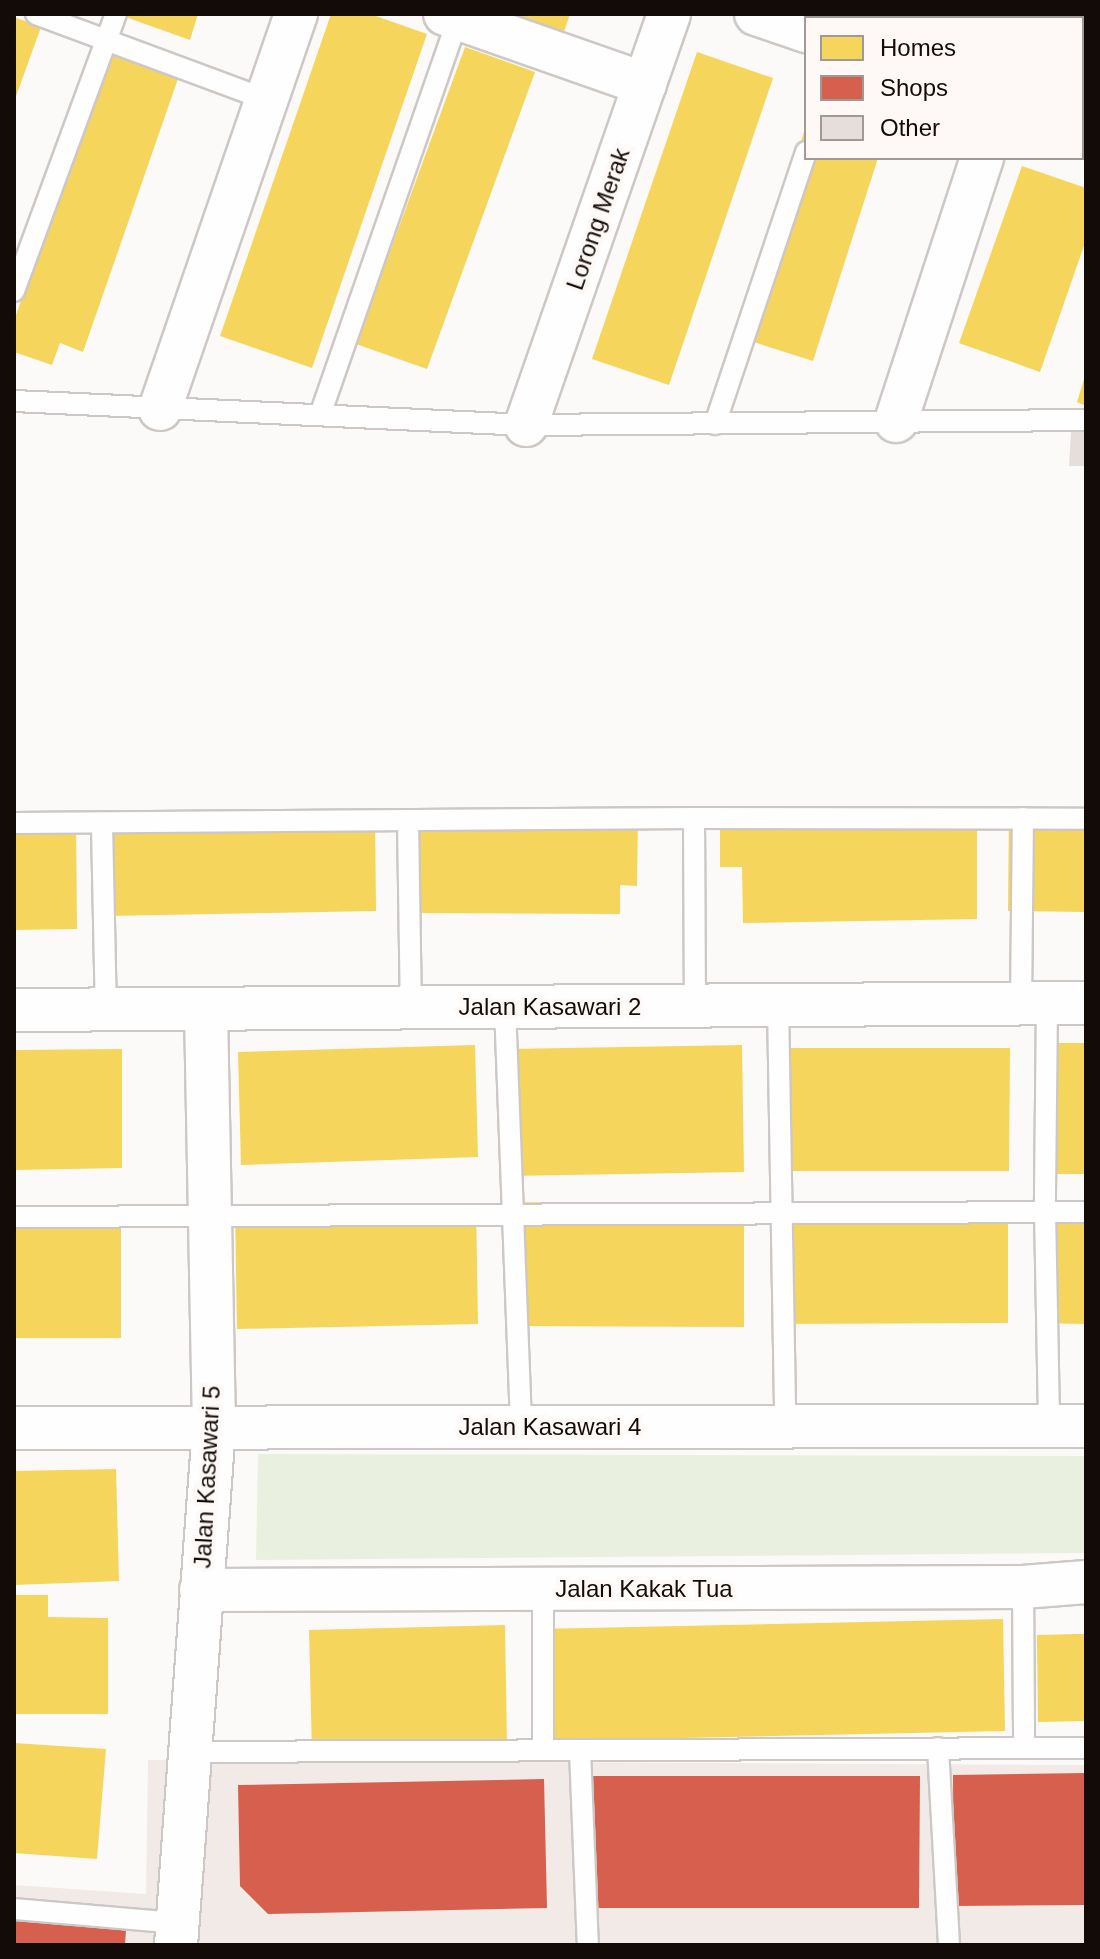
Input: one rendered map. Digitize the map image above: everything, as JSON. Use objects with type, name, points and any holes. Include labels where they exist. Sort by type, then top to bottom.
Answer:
[{"type":"street","points":[[160,409],[296,14]]},
{"type":"street","name":"Lorong Merak","points":[[526,425],[669,14]]},
{"type":"street","points":[[756,14],[804,30]]},
{"type":"street","points":[[454,15],[645,84]]},
{"type":"street","points":[[896,421],[981,160]]},
{"type":"street","name":"Jalan Kasawari 2","points":[[14,1010],[1051,1003]]},
{"type":"street","name":"Jalan Kasawari 5","points":[[176,1934],[214,1427],[206,1009]]},
{"type":"street","name":"Jalan Kasawari 4","points":[[14,1428],[1067,1426]]},
{"type":"street","name":"Jalan Kakak Tua","points":[[201,1590],[1023,1587],[1086,1582]]},
{"type":"lane","points":[[36,14],[267,100]]},
{"type":"lane","points":[[14,291],[116,14]]},
{"type":"lane","points":[[320,415],[454,15]]},
{"type":"lane","points":[[715,424],[804,158]]},
{"type":"lane","points":[[14,401],[526,425],[1086,420]]},
{"type":"lane","points":[[694,818],[695,1006]]},
{"type":"lane","points":[[14,823],[408,823],[694,818],[1086,819]]},
{"type":"lane","points":[[1023,818],[1051,1003],[1045,1211],[1067,1426]]},
{"type":"lane","points":[[408,823],[411,1007]]},
{"type":"lane","points":[[102,825],[106,1009]]},
{"type":"lane","points":[[778,1005],[785,1427]]},
{"type":"lane","points":[[505,1007],[521,1427]]},
{"type":"lane","points":[[14,1217],[780,1216],[1086,1212]]},
{"type":"lane","points":[[1023,1587],[1024,1748]]},
{"type":"lane","points":[[543,1589],[543,1750]]},
{"type":"lane","points":[[938,1748],[949,1945]]},
{"type":"lane","points":[[190,1752],[1086,1748]]},
{"type":"lane","points":[[580,1750],[588,1945]]},
{"type":"lane","points":[[14,1909],[176,1934]]},
{"type":"shaded area","points":[[148,1760],[1086,1765],[1086,1945],[14,1945],[14,1885],[146,1894]]},
{"type":"green space","points":[[258,1454],[1086,1456],[1086,1553],[256,1560]]},
{"type":"building: Homes","points":[[117,14],[198,14],[190,40]]},
{"type":"building: Homes","points":[[331,14],[370,14],[427,34],[312,368],[220,336]]},
{"type":"building: Homes","points":[[475,14],[570,14],[559,46]]},
{"type":"building: Homes","points":[[1010,14],[1086,14],[1086,40],[1084,16]]},
{"type":"building: Homes","points":[[14,17],[41,27],[14,102]]},
{"type":"building: Homes","points":[[465,47],[535,72],[427,369],[356,344]]},
{"type":"building: Homes","points":[[107,51],[179,76],[83,352],[60,343],[52,365],[14,352],[14,321]]},
{"type":"building: Homes","points":[[697,52],[773,78],[669,385],[592,359]]},
{"type":"building: Homes","points":[[804,132],[804,160],[877,160],[813,361],[738,337]]},
{"type":"building: Homes","points":[[1022,166],[1086,188],[1086,240],[1040,372],[959,343]]},
{"type":"building: Homes","points":[[1086,376],[1086,406],[1077,402]]},
{"type":"building: Homes","points":[[977,809],[977,919],[743,923],[742,867],[720,867],[720,812]]},
{"type":"building: Homes","points":[[1009,809],[1086,810],[1086,912],[1008,911]]},
{"type":"building: Homes","points":[[375,810],[376,911],[106,916],[105,815]]},
{"type":"building: Homes","points":[[76,816],[77,929],[14,930],[14,817]]},
{"type":"building: Homes","points":[[409,817],[638,818],[637,886],[620,885],[620,914],[407,913]]},
{"type":"building: Homes","points":[[1035,1043],[1086,1043],[1086,1174],[1035,1174]]},
{"type":"building: Homes","points":[[475,1045],[478,1157],[241,1165],[238,1052]]},
{"type":"building: Homes","points":[[742,1045],[744,1172],[506,1176],[504,1049]]},
{"type":"building: Homes","points":[[774,1048],[1010,1048],[1009,1171],[773,1171]]},
{"type":"building: Homes","points":[[122,1049],[122,1168],[14,1170],[14,1050]]},
{"type":"building: Homes","points":[[508,1202],[744,1204],[744,1327],[507,1326]]},
{"type":"building: Homes","points":[[1040,1202],[1086,1203],[1086,1324],[1039,1323]]},
{"type":"building: Homes","points":[[476,1205],[478,1324],[237,1329],[235,1209]]},
{"type":"building: Homes","points":[[1008,1205],[1008,1323],[773,1324],[773,1207]]},
{"type":"building: Homes","points":[[14,1209],[121,1209],[121,1338],[14,1338]]},
{"type":"building: Homes","points":[[116,1469],[119,1581],[14,1585],[14,1471]]},
{"type":"building: Homes","points":[[14,1595],[48,1595],[48,1617],[108,1618],[108,1714],[14,1714]]},
{"type":"building: Homes","points":[[1003,1619],[1005,1731],[539,1741],[537,1629]]},
{"type":"building: Homes","points":[[505,1625],[507,1746],[312,1752],[309,1630]]},
{"type":"building: Homes","points":[[1086,1634],[1086,1721],[1038,1722],[1037,1635]]},
{"type":"building: Homes","points":[[14,1743],[106,1749],[97,1859],[14,1853]]},
{"type":"building: Shops","points":[[1086,1773],[1086,1905],[954,1906],[953,1775]]},
{"type":"building: Shops","points":[[586,1776],[920,1776],[919,1908],[586,1908]]},
{"type":"building: Shops","points":[[544,1779],[547,1908],[268,1914],[240,1886],[238,1785]]},
{"type":"building: Shops","points":[[14,1920],[126,1930],[125,1945],[14,1945]]},
{"type":"building: Other","points":[[1072,414],[1086,414],[1086,466],[1069,466]]}]
